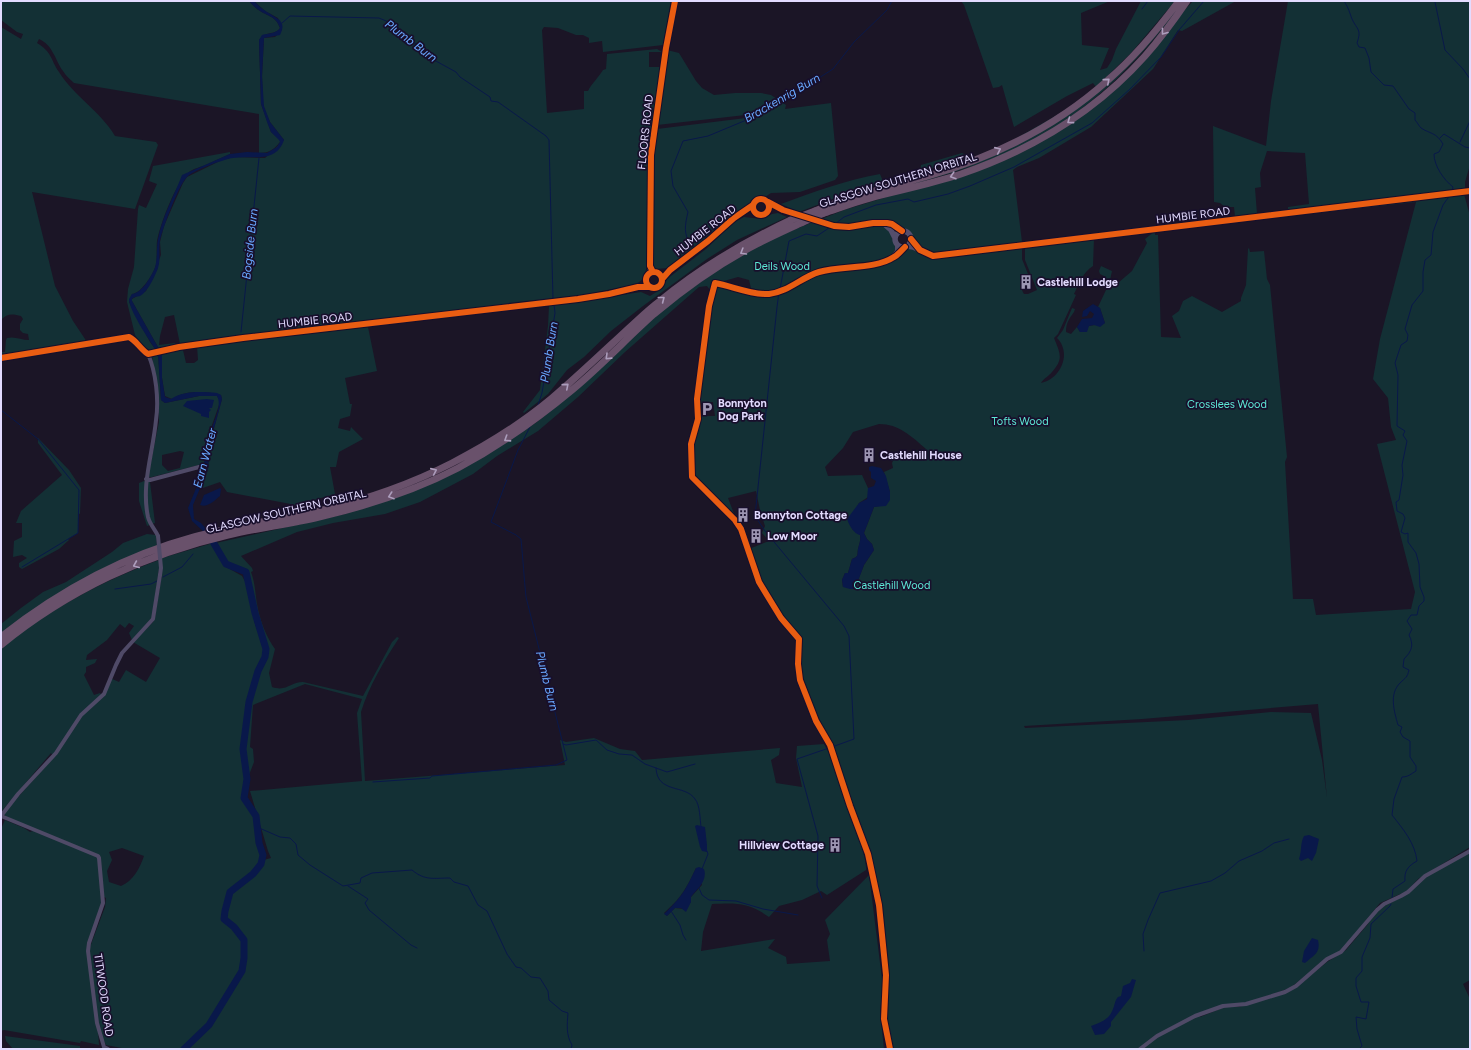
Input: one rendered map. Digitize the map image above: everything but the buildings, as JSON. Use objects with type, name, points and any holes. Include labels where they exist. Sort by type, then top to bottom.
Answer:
[{"type":"highway","name":"GLASGOW SOUTHERN ORBITAL","points":[[1,637],[47,604],[89,580],[166,545],[221,530],[320,510],[374,495],[436,470],[476,450],[550,400],[658,302],[718,258],[739,246],[791,220],[845,199],[955,167],[986,155],[1038,131],[1078,105],[1120,70],[1159,27],[1179,1]]},
{"type":"highway","name":"GLASGOW SOUTHERN ORBITAL","points":[[1,645],[42,615],[94,584],[165,553],[228,535],[320,517],[356,508],[413,489],[458,468],[527,426],[584,379],[654,314],[722,264],[756,244],[803,222],[868,198],[962,173],[1014,153],[1064,126],[1127,74],[1161,36],[1188,1]]},
{"type":"street","name":"FLOORS ROAD","points":[[651,274],[651,155],[674,1]]},
{"type":"street","name":"HUMBIE ROAD","points":[[897,245],[920,250],[933,256],[1470,191]]},
{"type":"street","points":[[783,210],[774,210],[761,216],[756,214],[753,210],[753,205],[754,202],[759,199],[763,199],[783,210],[834,226],[849,227],[881,222],[892,224],[908,233],[920,250]]},
{"type":"street","points":[[766,214],[769,208],[768,202]]},
{"type":"street","name":"HUMBIE ROAD","points":[[662,278],[670,270],[753,205]]},
{"type":"street","name":"HUMBIE ROAD","points":[[740,214],[756,214]]},
{"type":"street","points":[[881,222],[889,227],[897,245],[897,251],[888,260]]},
{"type":"street","points":[[895,238],[897,233],[902,231]]},
{"type":"street","points":[[890,1049],[884,1019],[886,975],[879,905],[868,854],[830,745],[816,721],[800,680],[798,664],[799,639],[781,618],[759,582],[741,529],[735,520],[692,477],[691,444],[698,419],[698,399],[710,306],[715,283],[768,294],[778,292],[818,272],[832,268],[871,264],[888,260],[898,255],[911,239]]},
{"type":"street","name":"HUMBIE ROAD","points":[[651,274],[670,270]]},
{"type":"street","points":[[651,274],[662,278],[660,286],[656,288],[650,287],[647,283],[651,274]]},
{"type":"street","points":[[638,287],[644,283],[651,274]]},
{"type":"street","name":"HUMBIE ROAD","points":[[151,353],[243,338],[578,299],[610,294],[638,287],[650,287]]},
{"type":"street","points":[[1,358],[124,337],[129,337],[135,340],[143,350],[151,353]]},
{"type":"street","name":"TITWOOD ROAD","points":[[108,1049],[104,1048],[97,1023],[88,951],[89,943],[103,903],[99,858],[98,856],[1,816],[18,794],[56,753],[81,715],[104,694],[122,653],[153,619],[161,568],[158,536],[151,525],[147,513],[145,493],[157,414],[151,353]]},
{"type":"street","points":[[146,479],[150,480],[199,467]]},
{"type":"street","points":[[1140,1049],[1157,1036],[1195,1016],[1223,1006],[1239,1006],[1246,1004],[1285,992],[1296,986],[1328,959],[1341,952],[1384,904],[1401,896],[1425,876],[1470,851]]},
{"type":"green space","points":[[1,1],[249,1],[259,11],[273,18],[280,28],[277,31],[264,35],[259,40],[261,104],[271,132],[280,140],[280,142],[271,150],[259,153],[259,114],[74,83],[64,73],[48,45],[39,39],[37,43],[49,53],[65,81],[102,119],[115,136],[156,142],[158,145],[135,209],[32,192],[55,286],[73,321],[87,342],[1,355],[1,352],[5,352],[7,338],[13,337],[29,340],[28,334],[23,333],[20,330],[20,324],[23,319],[21,316],[10,315],[1,320],[1,27],[21,39],[23,34],[17,32],[1,20]]},
{"type":"green space","points":[[254,1],[671,1],[663,45],[603,52],[602,41],[589,43],[589,38],[583,35],[576,35],[558,28],[544,27],[542,30],[547,113],[584,109],[584,91],[588,91],[603,70],[606,69],[607,54],[657,49],[662,52],[663,57],[648,159],[647,257],[645,275],[641,281],[632,285],[582,295],[180,344],[174,315],[165,317],[159,345],[175,343],[176,345],[159,349],[132,299],[146,291],[161,255],[160,242],[164,226],[183,183],[187,177],[222,160],[234,157],[265,158],[284,140],[270,122],[263,106],[262,76],[264,38],[275,37],[282,30],[278,18],[265,11]],"holes":[[[649,52],[662,52],[660,67],[649,67]]]},
{"type":"green space","points":[[961,1],[1110,1],[1081,13],[1082,45],[1109,48],[1100,70],[1107,68],[1112,60],[1116,49],[1141,1],[1175,1],[1131,53],[1096,87],[1093,83],[1067,96],[1014,127],[1002,85],[993,88],[964,5]]},
{"type":"green space","points":[[1182,1],[1184,1],[1162,29],[1140,55],[1117,78],[1093,100],[1039,137],[1009,152],[976,165],[871,196],[973,163],[1099,91]]},
{"type":"green space","points":[[1193,1],[1236,1],[1182,31],[1178,30],[1153,69],[1091,127],[1039,158],[1013,170],[1022,242],[932,253],[921,247],[910,232],[889,220],[872,220],[846,225],[819,220],[844,210],[989,166],[1098,104]]},
{"type":"green space","points":[[1288,1],[1470,1],[1470,165],[1465,182],[1465,190],[1288,211],[1288,207],[1309,204],[1305,153],[1267,151],[1260,173],[1261,187],[1255,188],[1257,214],[1235,217],[1234,207],[1225,207],[1220,203],[1214,202],[1213,126],[1266,146],[1271,101]]},
{"type":"green space","points":[[667,50],[679,53],[696,81],[702,88],[714,95],[761,93],[771,95],[786,105],[785,109],[831,103],[838,176],[835,180],[800,192],[771,193],[765,197],[756,198],[749,205],[733,215],[684,257],[668,268],[656,269],[653,267],[651,262],[652,163],[657,129],[762,116],[763,113],[657,125]]},
{"type":"green space","points":[[230,152],[230,154],[189,172],[179,185],[169,204],[157,241],[157,258],[155,268],[149,279],[139,291],[132,294],[129,302],[150,342],[156,350],[146,350],[135,335],[127,302],[128,289],[134,267],[139,205],[146,208],[157,184],[149,181],[153,166]]},
{"type":"green space","points":[[962,153],[968,156],[920,172],[921,165]]},
{"type":"green space","points":[[880,174],[882,184],[843,195],[799,212],[781,204],[842,183]]},
{"type":"green space","points":[[1464,194],[1470,216],[1470,847],[1418,879],[1407,891],[1380,903],[1341,951],[1322,963],[1290,988],[1244,1004],[1224,1005],[1198,1014],[1200,1017],[1225,1007],[1239,1007],[1279,995],[1295,988],[1327,962],[1346,950],[1368,924],[1371,918],[1384,906],[1394,901],[1427,876],[1470,852],[1470,980],[1463,984],[1470,997],[1470,1049],[892,1049],[885,1019],[887,988],[880,907],[857,819],[850,804],[842,777],[800,677],[800,636],[783,619],[758,578],[749,549],[769,541],[762,533],[765,526],[756,491],[728,498],[736,519],[693,476],[692,445],[698,428],[700,416],[715,416],[713,402],[699,403],[710,309],[716,286],[719,285],[757,295],[781,294],[811,278],[828,272],[888,262],[907,248],[932,258],[1022,247],[1022,259],[1028,274],[1023,274],[1021,287],[1024,294],[1028,294],[1037,290],[1025,260],[1026,247],[1094,238],[1093,266],[1082,278],[1058,334],[1054,338],[1060,356],[1058,363],[1041,383],[1048,381],[1054,376],[1062,365],[1064,351],[1057,338],[1063,330],[1072,308],[1075,309],[1067,324],[1066,332],[1071,334],[1077,327],[1080,332],[1089,326],[1105,323],[1100,308],[1098,307],[1106,290],[1112,289],[1104,284],[1106,277],[1100,274],[1099,271],[1101,266],[1112,271],[1110,280],[1118,283],[1132,271],[1147,243],[1145,239],[1155,231],[1155,235],[1158,235],[1161,337],[1181,338],[1172,316],[1179,311],[1183,301],[1192,296],[1222,312],[1241,301],[1246,285],[1248,249],[1249,248],[1250,252],[1264,251],[1267,279],[1270,285],[1287,457],[1285,462],[1293,599],[1313,599],[1316,615],[1411,609],[1415,592],[1377,444],[1396,440],[1391,427],[1388,398],[1373,379],[1380,339],[1416,202],[1309,213]],"holes":[[[879,424],[899,428],[910,435],[926,449],[903,453],[902,451],[889,454],[891,461],[893,461],[893,468],[884,472],[890,492],[879,506],[874,507],[864,533],[872,544],[874,550],[864,565],[856,585],[843,587],[842,580],[845,573],[848,573],[852,559],[857,556],[860,539],[860,535],[852,529],[852,526],[849,523],[859,503],[868,497],[868,488],[862,475],[828,476],[825,467],[843,448],[853,432]],[[1318,704],[1327,798],[1322,760],[1311,713],[1271,712],[1188,720],[1025,728],[1024,726],[1142,719]]]},
{"type":"green space","points":[[778,213],[787,217],[737,240],[707,259],[643,306],[611,331],[584,357],[567,370],[548,394],[524,413],[523,412],[540,390],[549,306],[641,292],[650,296],[663,288],[667,279],[706,249],[733,223],[744,217],[762,219]]},
{"type":"green space","name":"Deils Wood","points":[[813,222],[826,227],[834,228],[870,224],[884,226],[889,229],[896,249],[891,255],[883,260],[816,269],[786,287],[774,291],[751,288],[749,280],[738,277],[724,281],[711,282],[710,290],[707,286],[699,287],[625,352],[578,397],[538,431],[497,456],[473,474],[420,502],[385,514],[333,523],[297,532],[241,556],[252,568],[253,571],[251,572],[259,614],[267,635],[275,649],[269,673],[272,687],[285,688],[295,683],[303,682],[363,696],[392,642],[397,637],[399,638],[377,674],[361,712],[365,781],[565,765],[560,740],[566,742],[594,738],[620,749],[635,751],[642,760],[780,748],[779,755],[771,760],[776,783],[802,787],[796,758],[797,746],[824,744],[835,765],[846,796],[863,850],[866,870],[827,895],[821,891],[802,900],[779,906],[769,917],[755,908],[742,904],[712,904],[703,932],[701,951],[775,939],[768,948],[786,957],[787,964],[830,961],[827,940],[830,934],[825,920],[869,875],[883,987],[880,1011],[884,1049],[127,1049],[106,1045],[98,1030],[99,1045],[4,1030],[1,1031],[1,829],[5,820],[30,832],[33,831],[4,815],[9,807],[54,757],[51,753],[1,812],[1,648],[38,621],[76,598],[117,577],[159,560],[152,618],[132,640],[129,633],[134,626],[129,623],[125,628],[120,624],[107,640],[87,655],[86,660],[97,659],[95,663],[86,667],[86,672],[84,675],[94,695],[100,693],[102,696],[110,678],[119,682],[126,670],[146,682],[160,658],[133,642],[153,622],[155,617],[162,574],[162,558],[213,543],[222,562],[228,568],[242,576],[246,583],[255,624],[265,650],[265,657],[267,646],[256,613],[252,590],[246,571],[227,563],[216,543],[345,514],[490,453],[537,422],[666,307],[716,271],[769,240]],"holes":[[[305,684],[362,699],[357,713],[362,781],[250,791],[271,858],[260,861],[261,857],[257,844],[255,821],[253,814],[243,797],[245,782],[254,762],[253,749],[250,747],[253,705]],[[122,848],[144,856],[136,874],[121,886],[109,882],[107,871],[112,860],[109,852]],[[696,868],[702,885],[691,897],[691,902],[684,909],[675,908],[667,916],[664,913],[675,902],[686,887]],[[102,896],[106,898],[105,907],[90,947],[90,952],[87,952],[87,946],[101,904]]]},
{"type":"green space","points":[[368,327],[377,371],[345,378],[350,404],[352,404],[350,416],[340,419],[338,428],[350,431],[351,427],[363,439],[339,452],[336,467],[330,467],[335,494],[296,505],[227,492],[220,482],[200,489],[208,469],[210,443],[222,399],[221,395],[196,392],[183,394],[172,399],[165,396],[162,378],[162,352],[193,347],[183,350],[186,363],[194,363],[198,360],[197,346]]},
{"type":"green space","points":[[158,353],[161,400],[165,403],[199,396],[217,396],[219,399],[219,405],[206,442],[204,465],[148,477],[159,422],[153,354]],"holes":[[[180,451],[184,452],[180,468],[168,471],[162,465],[162,455]]]},
{"type":"green space","points":[[38,438],[69,470],[81,488],[80,514],[78,513],[78,533],[68,539],[69,540],[59,549],[22,569],[19,567],[19,563],[27,558],[22,555],[13,557],[14,541],[22,537],[22,523],[16,523],[21,511],[62,475],[38,443]]},
{"type":"green space","points":[[144,481],[150,482],[155,523],[147,526],[139,501],[139,483]]},
{"type":"green space","points":[[147,534],[156,535],[157,547],[129,557],[1,634],[1,624],[43,592],[66,582],[112,552],[123,543]]},
{"type":"green space","points":[[5,1036],[80,1046],[80,1049],[13,1049],[6,1041]]},
{"type":"water","points":[[249,1],[254,1],[263,10],[282,23],[280,35],[264,38],[262,76],[264,106],[270,122],[284,140],[280,148],[275,153],[263,157],[240,157],[223,160],[197,171],[184,180],[172,206],[160,240],[158,269],[145,292],[132,299],[159,349],[156,350],[132,310],[129,299],[132,294],[136,293],[142,288],[154,270],[160,231],[182,175],[230,154],[247,152],[267,153],[277,147],[280,142],[271,132],[261,104],[259,40],[262,35],[274,32],[280,28],[273,18],[259,11]]},
{"type":"water","points":[[1093,304],[1100,308],[1105,323],[1100,327],[1094,325],[1089,326],[1087,332],[1080,332],[1077,327],[1082,319],[1092,318],[1094,314],[1090,311],[1087,316],[1082,317],[1083,311]]},
{"type":"water","points":[[162,352],[162,378],[165,397],[171,399],[182,394],[205,392],[217,393],[221,395],[222,399],[210,443],[208,469],[193,505],[194,519],[201,523],[207,530],[203,531],[192,521],[188,508],[197,486],[201,468],[204,465],[207,439],[219,407],[219,401],[217,396],[199,396],[165,403],[161,400],[158,353]]},
{"type":"water","points":[[207,399],[214,400],[212,408],[209,408],[211,410],[209,412],[209,418],[201,416],[201,414],[183,406],[187,401]]},
{"type":"water","points":[[872,466],[881,468],[886,476],[890,492],[890,500],[886,506],[874,507],[864,533],[872,544],[874,550],[864,565],[855,589],[850,589],[843,587],[842,580],[845,573],[848,573],[852,559],[857,556],[860,535],[852,529],[847,519],[859,503],[867,499],[868,488],[874,486],[876,481],[871,478],[871,472],[869,470],[869,467]]},
{"type":"water","points":[[220,488],[220,496],[213,502],[205,506],[200,505],[204,495]]},
{"type":"water","points":[[695,826],[705,827],[707,852],[702,851],[700,847]]},
{"type":"water","points":[[1309,835],[1319,839],[1316,853],[1312,861],[1308,858],[1301,861],[1299,859],[1301,844],[1304,836]]},
{"type":"water","points":[[699,867],[704,869],[705,873],[703,881],[691,897],[691,902],[686,912],[681,908],[675,908],[667,916],[664,914],[679,898],[696,868]]},
{"type":"water","points":[[1312,938],[1318,940],[1318,951],[1305,963],[1302,962],[1304,951]]},
{"type":"water","points":[[1132,979],[1136,980],[1131,997],[1111,1022],[1111,1026],[1104,1034],[1095,1035],[1091,1026],[1109,1016],[1116,999],[1121,996],[1123,986],[1130,983]]},
{"type":"waterway","name":"Brackenrig Burn","points":[[691,245],[688,241],[685,229],[688,212],[673,186],[671,171],[683,141],[708,136],[756,116],[833,69],[854,42],[887,10],[892,1]]},
{"type":"waterway","points":[[1142,9],[1148,1]]},
{"type":"waterway","points":[[835,224],[844,217],[876,205],[908,199],[914,202],[948,194],[970,186],[1014,167],[1092,123],[1130,89],[1161,57],[1179,30],[1204,1]]},
{"type":"waterway","points":[[1344,1],[1359,32],[1357,43],[1359,47],[1365,48],[1369,58],[1371,72],[1384,85],[1393,86],[1409,109],[1415,113],[1415,120],[1420,127],[1435,135],[1443,144],[1439,152],[1434,154],[1434,159],[1446,181],[1453,187],[1452,191]]},
{"type":"waterway","points":[[1435,2],[1445,50],[1463,69],[1470,79]]},
{"type":"waterway","name":"Plumb Burn","points":[[282,23],[290,16],[379,18],[391,23],[416,44],[430,52],[434,60],[456,72],[460,77],[490,97],[491,101],[498,102],[546,136],[549,140],[553,299]]},
{"type":"waterway","points":[[1460,142],[1470,121]]},
{"type":"waterway","points":[[1440,138],[1444,134],[1465,147],[1470,148]]},
{"type":"waterway","name":"Bogside Burn","points":[[241,332],[259,158]]},
{"type":"waterway","points":[[1392,898],[1393,889],[1405,881],[1407,869],[1417,861],[1411,842],[1392,815],[1394,799],[1402,777],[1408,776],[1416,771],[1416,766],[1410,757],[1410,741],[1403,737],[1400,732],[1402,727],[1398,725],[1393,697],[1394,692],[1408,675],[1409,670],[1403,667],[1404,659],[1409,653],[1412,645],[1409,635],[1412,629],[1407,621],[1411,615],[1417,615],[1419,606],[1424,601],[1420,587],[1419,564],[1416,553],[1408,542],[1408,533],[1405,534],[1401,532],[1405,518],[1403,514],[1397,511],[1396,502],[1399,500],[1403,475],[1402,465],[1407,441],[1403,435],[1405,431],[1397,426],[1398,375],[1395,363],[1401,345],[1407,341],[1408,335],[1405,329],[1412,305],[1423,291],[1423,272],[1425,260],[1431,255],[1433,232],[1443,205],[1450,195]]},
{"type":"waterway","points":[[780,289],[789,241],[806,234],[817,236],[829,228]]},
{"type":"waterway","points":[[779,292],[755,516],[765,531],[844,626],[849,636],[854,739],[832,747]]},
{"type":"waterway","name":"Plumb Burn","points":[[538,405],[542,393],[555,313],[554,304]]},
{"type":"waterway","points":[[1,410],[38,439],[79,490],[78,533],[22,567]]},
{"type":"waterway","name":"Plumb Burn","points":[[530,427],[518,450],[491,522],[521,539],[526,597],[563,744],[566,745],[596,740],[607,750],[619,754],[632,755],[645,764],[667,772],[695,764]]},
{"type":"waterway","name":"Earn Water","points":[[184,1049],[209,1025],[242,971],[244,940],[234,927],[224,919],[225,911],[230,892],[253,874],[261,864],[263,855],[259,843],[256,816],[244,798],[247,779],[243,749],[249,702],[258,671],[265,657],[266,649],[255,613],[246,572],[226,564],[209,535]]},
{"type":"waterway","points":[[163,577],[182,567],[193,554]]},
{"type":"waterway","points":[[115,589],[151,584],[157,581]]},
{"type":"waterway","points":[[373,782],[430,778],[432,776],[556,765],[567,760],[563,744]]},
{"type":"waterway","points":[[822,898],[817,886],[818,836],[797,759],[829,748]]},
{"type":"waterway","name":"Plumb Burn","points":[[656,768],[661,782],[672,788],[685,791],[695,799],[699,808],[701,827]]},
{"type":"waterway","points":[[257,827],[280,837],[290,838],[296,844],[298,855],[310,865],[343,886],[360,883],[361,878],[372,873],[412,870],[421,876],[450,878],[454,882],[468,886],[478,905],[487,911],[507,954],[516,967],[521,968],[531,977],[540,978],[548,991],[549,1000],[562,1011],[568,1013],[567,1030],[572,1045],[571,1049]]},
{"type":"waterway","points":[[1144,951],[1143,934],[1160,893],[1211,881],[1225,873],[1239,861],[1262,851],[1274,843],[1289,839]]},
{"type":"waterway","name":"Plumb Burn","points":[[702,869],[708,854],[707,851]]},
{"type":"waterway","points":[[348,886],[368,899],[365,903],[369,910],[411,945],[417,948]]},
{"type":"waterway","name":"Plumb Burn","points":[[699,888],[702,895],[709,900],[736,901],[763,909],[798,915]]},
{"type":"waterway","points":[[1359,1049],[1362,1046],[1357,1029],[1356,1017],[1366,1019],[1369,1002],[1361,1002],[1356,986],[1356,978],[1362,971],[1362,957],[1370,938],[1371,924],[1391,904]]},
{"type":"waterway","points":[[671,911],[680,925],[686,940]]},
{"type":"cycle path","points":[[653,272],[650,266],[651,155],[666,48],[675,1]]},
{"type":"cycle path","points":[[911,239],[920,250],[933,256],[1470,191]]},
{"type":"cycle path","points":[[758,199],[764,199],[769,204],[769,207],[767,213],[764,215],[758,215],[753,210],[753,204],[758,199]]},
{"type":"cycle path","points":[[768,202],[783,210],[834,226],[849,227],[873,223],[887,223],[892,224],[902,231]]},
{"type":"cycle path","points":[[663,278],[670,270],[708,241],[734,218],[753,205]]},
{"type":"cycle path","points":[[890,1049],[884,1019],[886,975],[879,905],[868,854],[830,745],[816,721],[800,680],[798,664],[799,639],[781,618],[759,582],[741,529],[735,520],[692,477],[691,444],[698,419],[697,399],[709,306],[715,283],[748,292],[762,294],[776,293],[819,272],[868,266],[886,261],[897,255],[905,247]]},
{"type":"cycle path","points":[[651,272],[657,272],[662,277],[662,280],[660,286],[657,288],[651,288],[646,283],[646,277],[651,272]]},
{"type":"cycle path","points":[[1,358],[129,337],[148,354],[179,347],[243,338],[578,299],[638,287],[650,287]]},
{"type":"place","name":"Castlehill Lodge","points":[[1026,282]]},
{"type":"place","name":"Bonnyton Dog Park","points":[[707,409]]},
{"type":"place","name":"Castlehill House","points":[[869,455]]},
{"type":"place","name":"Bonnyton Cottage","points":[[743,515]]},
{"type":"place","name":"Low Moor","points":[[756,536]]},
{"type":"place","name":"Hillview Cottage","points":[[835,845]]},
{"type":"park label","name":"Crosslees Wood","points":[[1227,404]]},
{"type":"park label","name":"Tofts Wood","points":[[1020,421]]},
{"type":"park label","name":"Castlehill Wood","points":[[892,585]]}]
